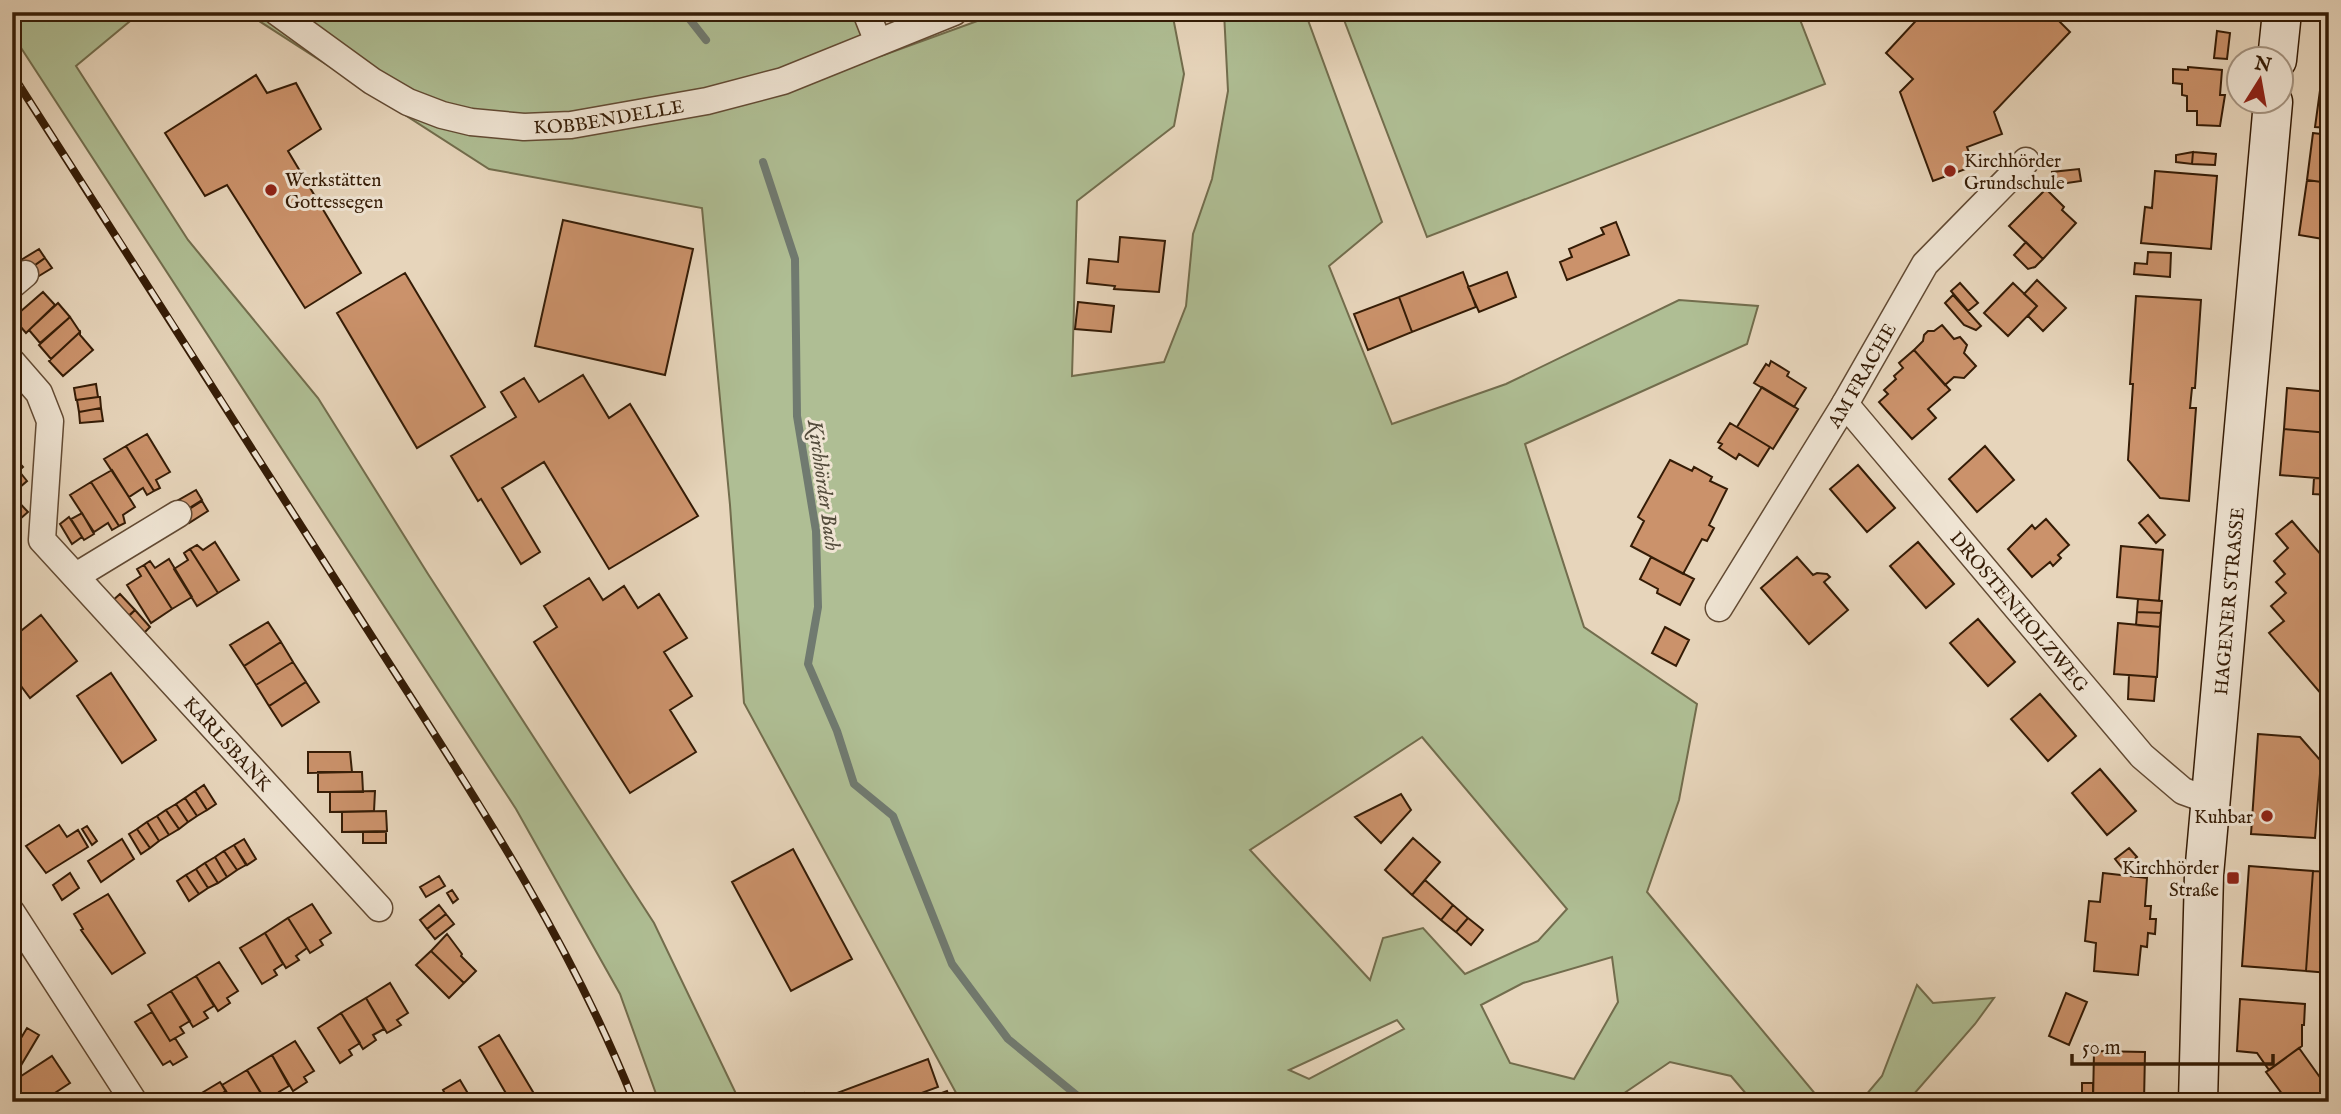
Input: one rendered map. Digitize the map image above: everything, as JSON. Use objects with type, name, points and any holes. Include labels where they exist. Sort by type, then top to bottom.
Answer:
[{"type":"main road","points":[[2278,46],[2282,12]]},
{"type":"main road","name":"HAGENER STRASSE","points":[[2198,1102],[2201,939],[2211,801],[2272,116]]},
{"type":"street","name":"KOBBENDELLE","points":[[276,12],[372,81],[408,102],[471,122],[524,127],[571,125],[707,101],[783,81],[856,54],[878,41],[954,12]]},
{"type":"street","points":[[866,12],[878,41]]},
{"type":"street","name":"AM FRACHE","points":[[1719,608],[1926,264],[2026,161]]},
{"type":"street","name":"KARLSBANK","points":[[12,362],[39,393],[50,421],[42,540],[379,908]]},
{"type":"street","name":"DROSTENHOLZWEG","points":[[1844,404],[2142,756],[2183,791],[2211,801]]},
{"type":"street","points":[[76,576],[177,514]]},
{"type":"street","points":[[12,914],[134,1102]]},
{"type":"green space","points":[[12,12],[141,12],[76,66],[188,240],[318,398],[428,574],[654,923],[740,1102],[659,1102],[620,994],[516,809],[12,34]]},
{"type":"green space","points":[[245,12],[860,12],[881,56],[1002,12],[1172,12],[1184,74],[1174,126],[1077,201],[1072,376],[1164,362],[1186,306],[1193,234],[1212,179],[1228,91],[1224,12],[1305,12],[1382,222],[1329,266],[1392,424],[1506,384],[1679,300],[1758,306],[1747,344],[1525,444],[1584,627],[1697,704],[1679,800],[1647,892],[1822,1102],[1753,1102],[1731,1076],[1670,1062],[1611,1102],[961,1102],[744,703],[730,505],[702,208],[489,169]],"holes":[[[1422,737],[1567,909],[1538,941],[1465,974],[1423,928],[1383,938],[1370,980],[1250,850]],[[1612,957],[1618,1002],[1574,1079],[1510,1063],[1481,1005],[1523,983]],[[1397,1020],[1404,1029],[1309,1079],[1289,1070]]]},
{"type":"green space","points":[[1341,12],[1797,12],[1825,84],[1427,237]]},
{"type":"green space","points":[[1917,985],[1933,1003],[1994,998],[1975,1024],[1907,1102],[1860,1102],[1882,1076]]},
{"type":"building","points":[[1924,12],[1968,12],[1976,15],[1978,12],[2050,12],[2070,32],[1994,112],[2002,134],[1967,147],[1974,166],[1933,181],[1900,92],[1913,79],[1886,53]]},
{"type":"building","points":[[2217,31],[2230,33],[2226,59],[2214,58]]},
{"type":"building","points":[[2323,63],[2329,64],[2329,84],[2321,83]]},
{"type":"building","points":[[2188,67],[2222,70],[2220,95],[2225,95],[2220,126],[2197,125],[2197,111],[2187,111],[2187,96],[2182,95],[2182,84],[2173,83],[2173,69],[2188,70]]},
{"type":"building","name":"Werkstätten Gottessegen","points":[[256,75],[267,93],[296,83],[321,129],[288,151],[361,273],[305,308],[227,185],[205,196],[165,133]]},
{"type":"building","points":[[2321,83],[2329,84],[2329,128],[2315,127]]},
{"type":"building","points":[[2313,133],[2329,135],[2329,183],[2307,180]]},
{"type":"building","points":[[2193,152],[2216,154],[2215,165],[2192,164]]},
{"type":"building","points":[[2193,152],[2192,164],[2176,162],[2176,155]]},
{"type":"building","points":[[2079,169],[2081,181],[2053,185],[2052,172]]},
{"type":"building","points":[[2155,171],[2217,176],[2211,249],[2141,243],[2145,207],[2152,208]]},
{"type":"building","points":[[2307,180],[2329,183],[2329,240],[2299,235]]},
{"type":"building","points":[[2046,189],[2076,223],[2043,259],[2009,226]]},
{"type":"building","points":[[563,220],[693,249],[665,375],[535,346]]},
{"type":"building","points":[[1616,222],[1629,255],[1567,280],[1560,262],[1572,257],[1569,249],[1604,234],[1601,228]]},
{"type":"building","points":[[1120,237],[1165,241],[1159,292],[1114,289],[1115,286],[1087,283],[1089,259],[1118,262]]},
{"type":"building","points":[[2026,242],[2043,259],[2035,267],[2028,269],[2014,255]]},
{"type":"building","points":[[39,249],[45,258],[28,270],[21,260]]},
{"type":"building","points":[[2148,252],[2171,253],[2170,277],[2134,274],[2135,263],[2147,264]]},
{"type":"building","points":[[45,258],[52,268],[34,279],[28,270]]},
{"type":"building","points":[[1463,272],[1476,307],[1412,332],[1399,297]]},
{"type":"building","points":[[1507,272],[1516,297],[1479,312],[1468,287]]},
{"type":"building","points":[[405,273],[485,407],[417,448],[337,313]]},
{"type":"building","points":[[2037,280],[2066,308],[2043,331],[2028,316],[2037,306],[2024,294]]},
{"type":"building","points":[[1960,283],[1978,303],[1968,311],[1951,291]]},
{"type":"building","points":[[2013,283],[2037,306],[2008,336],[1984,313]]},
{"type":"building","points":[[43,292],[55,305],[26,333],[13,318]]},
{"type":"building","points":[[1953,295],[1981,326],[1976,330],[1964,325],[1945,303]]},
{"type":"building","points":[[2136,296],[2201,300],[2195,388],[2192,388],[2190,408],[2196,408],[2189,501],[2160,498],[2128,460]]},
{"type":"building","points":[[1399,297],[1412,332],[1368,350],[1354,314]]},
{"type":"building","points":[[1078,302],[1114,306],[1111,332],[1075,329]]},
{"type":"building","points":[[58,303],[70,317],[40,343],[29,330]]},
{"type":"building","points":[[70,317],[80,332],[51,359],[39,345]]},
{"type":"building","points":[[1942,325],[1954,339],[1960,337],[1967,345],[1964,353],[1976,366],[1964,378],[1954,377],[1945,385],[1914,350],[1928,331],[1934,331]]},
{"type":"building","points":[[80,332],[93,350],[63,376],[49,361]]},
{"type":"building","points":[[1914,350],[1950,390],[1928,409],[1936,418],[1912,439],[1879,402],[1888,394],[1884,390],[1903,368],[1899,363]]},
{"type":"building","points":[[1771,361],[1789,372],[1787,376],[1806,388],[1794,407],[1754,383],[1766,364],[1769,366]]},
{"type":"building","points":[[583,375],[609,418],[630,404],[698,516],[609,569],[544,462],[502,488],[540,552],[521,564],[451,456],[516,417],[501,392],[524,378],[539,402]]},
{"type":"building","points":[[96,384],[98,397],[76,400],[74,388]]},
{"type":"building","points":[[1762,387],[1798,409],[1773,449],[1737,427]]},
{"type":"building","points":[[2287,388],[2329,392],[2329,433],[2284,429]]},
{"type":"building","points":[[100,397],[101,408],[79,412],[77,400]]},
{"type":"building","points":[[101,408],[103,421],[80,423],[79,412]]},
{"type":"building","points":[[1730,423],[1770,447],[1758,466],[1739,454],[1736,459],[1719,448],[1722,444],[1718,442]]},
{"type":"building","points":[[2284,429],[2329,433],[2329,479],[2280,475]]},
{"type":"building","points":[[147,434],[170,472],[156,480],[160,488],[154,491],[126,446]]},
{"type":"building","points":[[126,446],[154,491],[147,495],[143,488],[129,497],[104,459]]},
{"type":"building","points":[[1985,446],[2014,480],[1977,512],[1949,479]]},
{"type":"building","points":[[12,455],[23,467],[12,477]]},
{"type":"building","points":[[1670,460],[1692,471],[1694,467],[1712,477],[1710,481],[1727,489],[1709,525],[1714,528],[1707,541],[1702,539],[1683,574],[1631,546],[1644,521],[1638,517]]},
{"type":"building","points":[[1858,465],[1895,508],[1867,532],[1830,489]]},
{"type":"building","points":[[112,470],[135,507],[123,515],[125,523],[119,526],[91,482]]},
{"type":"building","points":[[19,471],[27,481],[12,494],[12,477]]},
{"type":"building","points":[[2314,478],[2329,479],[2329,495],[2313,494]]},
{"type":"building","points":[[91,482],[119,526],[112,530],[108,523],[94,532],[70,495]]},
{"type":"building","points":[[196,490],[202,500],[183,512],[177,501]]},
{"type":"building","points":[[12,495],[28,512],[12,526]]},
{"type":"building","points":[[202,501],[208,511],[189,523],[183,513]]},
{"type":"building","points":[[82,513],[94,534],[84,540],[71,519]]},
{"type":"building","points":[[2148,515],[2165,535],[2156,543],[2139,523]]},
{"type":"building","points":[[69,517],[82,537],[72,544],[60,524]]},
{"type":"building","points":[[2046,519],[2069,545],[2058,555],[2061,558],[2053,566],[2050,562],[2032,577],[2008,549],[2032,525],[2035,529]]},
{"type":"building","points":[[2292,521],[2329,564],[2329,703],[2269,633],[2284,621],[2271,606],[2286,593],[2276,582],[2285,574],[2274,561],[2288,548],[2276,534]]},
{"type":"building","points":[[215,542],[239,580],[218,593],[190,549],[197,545],[203,550]]},
{"type":"building","points":[[1918,542],[1954,584],[1926,608],[1890,566]]},
{"type":"building","points":[[2121,546],[2163,550],[2159,601],[2117,597]]},
{"type":"building","points":[[190,549],[218,593],[197,606],[174,569],[188,560],[184,553]]},
{"type":"building","points":[[1651,557],[1694,579],[1680,605],[1657,593],[1658,589],[1640,579]]},
{"type":"building","points":[[1797,557],[1813,575],[1827,574],[1830,577],[1824,582],[1848,610],[1809,644],[1761,588]]},
{"type":"building","points":[[169,559],[192,597],[172,609],[144,565],[150,561],[155,568]]},
{"type":"building","points":[[144,565],[172,609],[151,623],[127,585],[141,576],[137,569]]},
{"type":"building","points":[[589,578],[603,600],[624,586],[638,608],[659,594],[687,638],[664,652],[692,696],[670,710],[696,752],[630,793],[534,642],[557,627],[544,606]]},
{"type":"building","points":[[120,594],[135,610],[126,618],[111,602]]},
{"type":"building","points":[[2138,599],[2162,601],[2161,613],[2137,612]]},
{"type":"building","points":[[135,610],[150,627],[142,635],[127,618]]},
{"type":"building","points":[[2137,612],[2161,613],[2160,627],[2136,625]]},
{"type":"building","points":[[41,615],[77,661],[30,698],[12,674],[12,638]]},
{"type":"building","points":[[1978,619],[2015,662],[1988,686],[1950,643]]},
{"type":"building","points":[[268,622],[281,642],[244,666],[230,645]]},
{"type":"building","points":[[2118,623],[2160,627],[2157,677],[2114,674]]},
{"type":"building","points":[[1665,627],[1689,640],[1676,666],[1652,653]]},
{"type":"building","points":[[281,642],[293,662],[256,685],[244,666]]},
{"type":"building","points":[[293,662],[306,682],[269,706],[256,685]]},
{"type":"building","points":[[111,673],[156,740],[122,763],[77,696]]},
{"type":"building","points":[[2129,675],[2156,677],[2154,701],[2128,699]]},
{"type":"building","points":[[306,682],[319,702],[282,726],[269,706]]},
{"type":"building","points":[[2040,694],[2076,736],[2048,761],[2011,719]]},
{"type":"building","points":[[2258,734],[2300,737],[2321,761],[2315,838],[2251,834]]},
{"type":"building","points":[[308,752],[350,752],[352,772],[308,773]]},
{"type":"building","points":[[2100,769],[2136,811],[2107,835],[2072,793]]},
{"type":"building","points":[[318,772],[362,772],[363,792],[318,792]]},
{"type":"building","points":[[204,785],[216,804],[207,810],[195,791]]},
{"type":"building","points":[[195,791],[207,810],[197,816],[185,798]]},
{"type":"building","points":[[375,791],[374,811],[330,812],[330,792]]},
{"type":"building","points":[[1401,794],[1411,810],[1381,843],[1355,817]]},
{"type":"building","points":[[185,798],[197,816],[188,822],[176,804]]},
{"type":"building","points":[[176,804],[188,822],[179,829],[166,810]]},
{"type":"building","points":[[166,810],[179,829],[169,835],[157,816]]},
{"type":"building","points":[[386,811],[387,831],[342,832],[342,812]]},
{"type":"building","points":[[157,816],[169,835],[159,841],[147,822]]},
{"type":"building","points":[[147,822],[159,841],[150,848],[137,829]]},
{"type":"building","points":[[59,825],[67,837],[78,830],[88,847],[46,873],[26,846]]},
{"type":"building","points":[[87,826],[97,841],[92,845],[82,829]]},
{"type":"building","points":[[137,829],[150,848],[141,854],[129,834]]},
{"type":"building","points":[[363,832],[386,832],[386,843],[363,843]]},
{"type":"building","points":[[1413,838],[1440,862],[1412,895],[1385,870]]},
{"type":"building","points":[[122,839],[134,859],[101,882],[88,861]]},
{"type":"building","points":[[244,839],[256,859],[247,865],[234,845]]},
{"type":"building","points":[[234,845],[246,865],[237,870],[224,851]]},
{"type":"building","points":[[2129,848],[2137,857],[2123,869],[2115,859]]},
{"type":"building","points":[[793,849],[852,959],[791,991],[732,882]]},
{"type":"building","points":[[224,851],[237,870],[227,877],[215,857]]},
{"type":"building","points":[[215,857],[227,877],[218,883],[205,863]]},
{"type":"building","points":[[205,863],[218,883],[208,888],[196,869]]},
{"type":"building","points":[[2249,866],[2313,871],[2306,971],[2242,966]]},
{"type":"building","points":[[196,869],[208,888],[199,894],[186,875]]},
{"type":"building","points":[[2313,871],[2329,872],[2329,973],[2306,971]]},
{"type":"building","points":[[70,873],[79,888],[62,900],[53,885]]},
{"type":"building","points":[[2103,873],[2147,878],[2145,906],[2151,906],[2150,919],[2156,919],[2155,934],[2148,933],[2147,947],[2141,946],[2138,975],[2094,971],[2096,943],[2085,941],[2089,901],[2100,902]]},
{"type":"building","points":[[186,875],[199,894],[189,901],[177,881]]},
{"type":"building","points":[[439,876],[445,886],[426,897],[420,887]]},
{"type":"building","points":[[1425,880],[1453,905],[1441,920],[1412,895]]},
{"type":"building","points":[[452,890],[458,899],[453,903],[447,893]]},
{"type":"building","points":[[108,894],[145,953],[112,974],[81,930],[83,929],[74,914]]},
{"type":"building","points":[[312,904],[331,933],[320,940],[323,945],[310,953],[288,918]]},
{"type":"building","points":[[439,905],[446,914],[427,929],[420,920]]},
{"type":"building","points":[[1453,905],[1468,918],[1456,932],[1441,920]]},
{"type":"building","points":[[446,914],[454,924],[435,939],[427,929]]},
{"type":"building","points":[[288,918],[307,948],[296,956],[299,960],[286,968],[265,933]]},
{"type":"building","points":[[1468,918],[1483,930],[1471,945],[1456,932]]},
{"type":"building","points":[[265,933],[283,964],[274,970],[277,975],[262,984],[240,948]]},
{"type":"building","points":[[447,934],[461,956],[476,971],[464,983],[431,951]]},
{"type":"building","points":[[431,951],[464,983],[449,998],[416,965]]},
{"type":"building","points":[[219,962],[238,991],[227,998],[230,1003],[218,1011],[196,976]]},
{"type":"building","points":[[196,976],[214,1006],[204,1012],[208,1018],[193,1027],[171,991]]},
{"type":"building","points":[[390,983],[408,1013],[397,1020],[401,1025],[387,1033],[366,998]]},
{"type":"building","points":[[171,991],[190,1021],[180,1027],[184,1033],[170,1041],[148,1005]]},
{"type":"building","points":[[2066,993],[2087,1002],[2069,1045],[2049,1036]]},
{"type":"building","points":[[366,998],[384,1029],[373,1035],[376,1040],[363,1049],[341,1013]]},
{"type":"building","points":[[2240,999],[2305,1004],[2302,1046],[2269,1070],[2257,1053],[2237,1051]]},
{"type":"building","points":[[152,1012],[170,1041],[175,1038],[187,1057],[173,1065],[170,1061],[163,1065],[135,1022]]},
{"type":"building","points":[[341,1013],[360,1043],[349,1050],[352,1055],[340,1063],[318,1028]]},
{"type":"building","points":[[27,1028],[39,1035],[20,1067],[12,1062],[12,1053]]},
{"type":"building","points":[[499,1035],[539,1102],[511,1102],[479,1047]]},
{"type":"building","points":[[295,1041],[314,1071],[304,1077],[307,1082],[293,1091],[272,1055]]},
{"type":"building","points":[[2299,1048],[2329,1090],[2329,1102],[2288,1102],[2266,1072]]},
{"type":"building","points":[[2094,1051],[2145,1052],[2144,1102],[2093,1102]]},
{"type":"building","points":[[272,1055],[289,1086],[279,1092],[282,1098],[275,1102],[266,1102],[247,1070]]},
{"type":"building","points":[[52,1056],[70,1083],[41,1102],[13,1102],[12,1082]]},
{"type":"building","points":[[928,1059],[938,1087],[905,1099],[906,1102],[841,1102],[837,1093]]},
{"type":"building","points":[[247,1070],[266,1101],[232,1102],[222,1085]]},
{"type":"building","points":[[460,1080],[473,1102],[432,1102],[445,1094],[443,1090]]},
{"type":"building","points":[[220,1082],[226,1091],[205,1102],[200,1094]]},
{"type":"building","points":[[2082,1083],[2093,1083],[2093,1102],[2082,1102]]},
{"type":"building","points":[[226,1091],[232,1101],[209,1102]]},
{"type":"building","points":[[947,1091],[951,1102],[917,1102]]},
{"type":"building","points":[[804,1093],[808,1102],[779,1102]]},
{"type":"waterway","name":"Kirchhörder Bach","points":[[684,12],[706,40]]},
{"type":"waterway","name":"Kirchhörder Bach","points":[[763,162],[795,259],[797,416],[816,531],[818,607],[808,664],[837,731],[854,784],[893,816],[952,964],[1008,1039],[1085,1102]]},
{"type":"railway","points":[[12,74],[477,801],[578,978],[634,1102]]},
{"type":"place","name":"Kirchhörder Grundschule","points":[[1950,171]]},
{"type":"place","name":"Werkstätten Gottessegen","points":[[271,190]]},
{"type":"place","name":"Kuhbar","points":[[2267,816]]},
{"type":"place","name":"Kirchhörder Straße","points":[[2233,878]]}]
